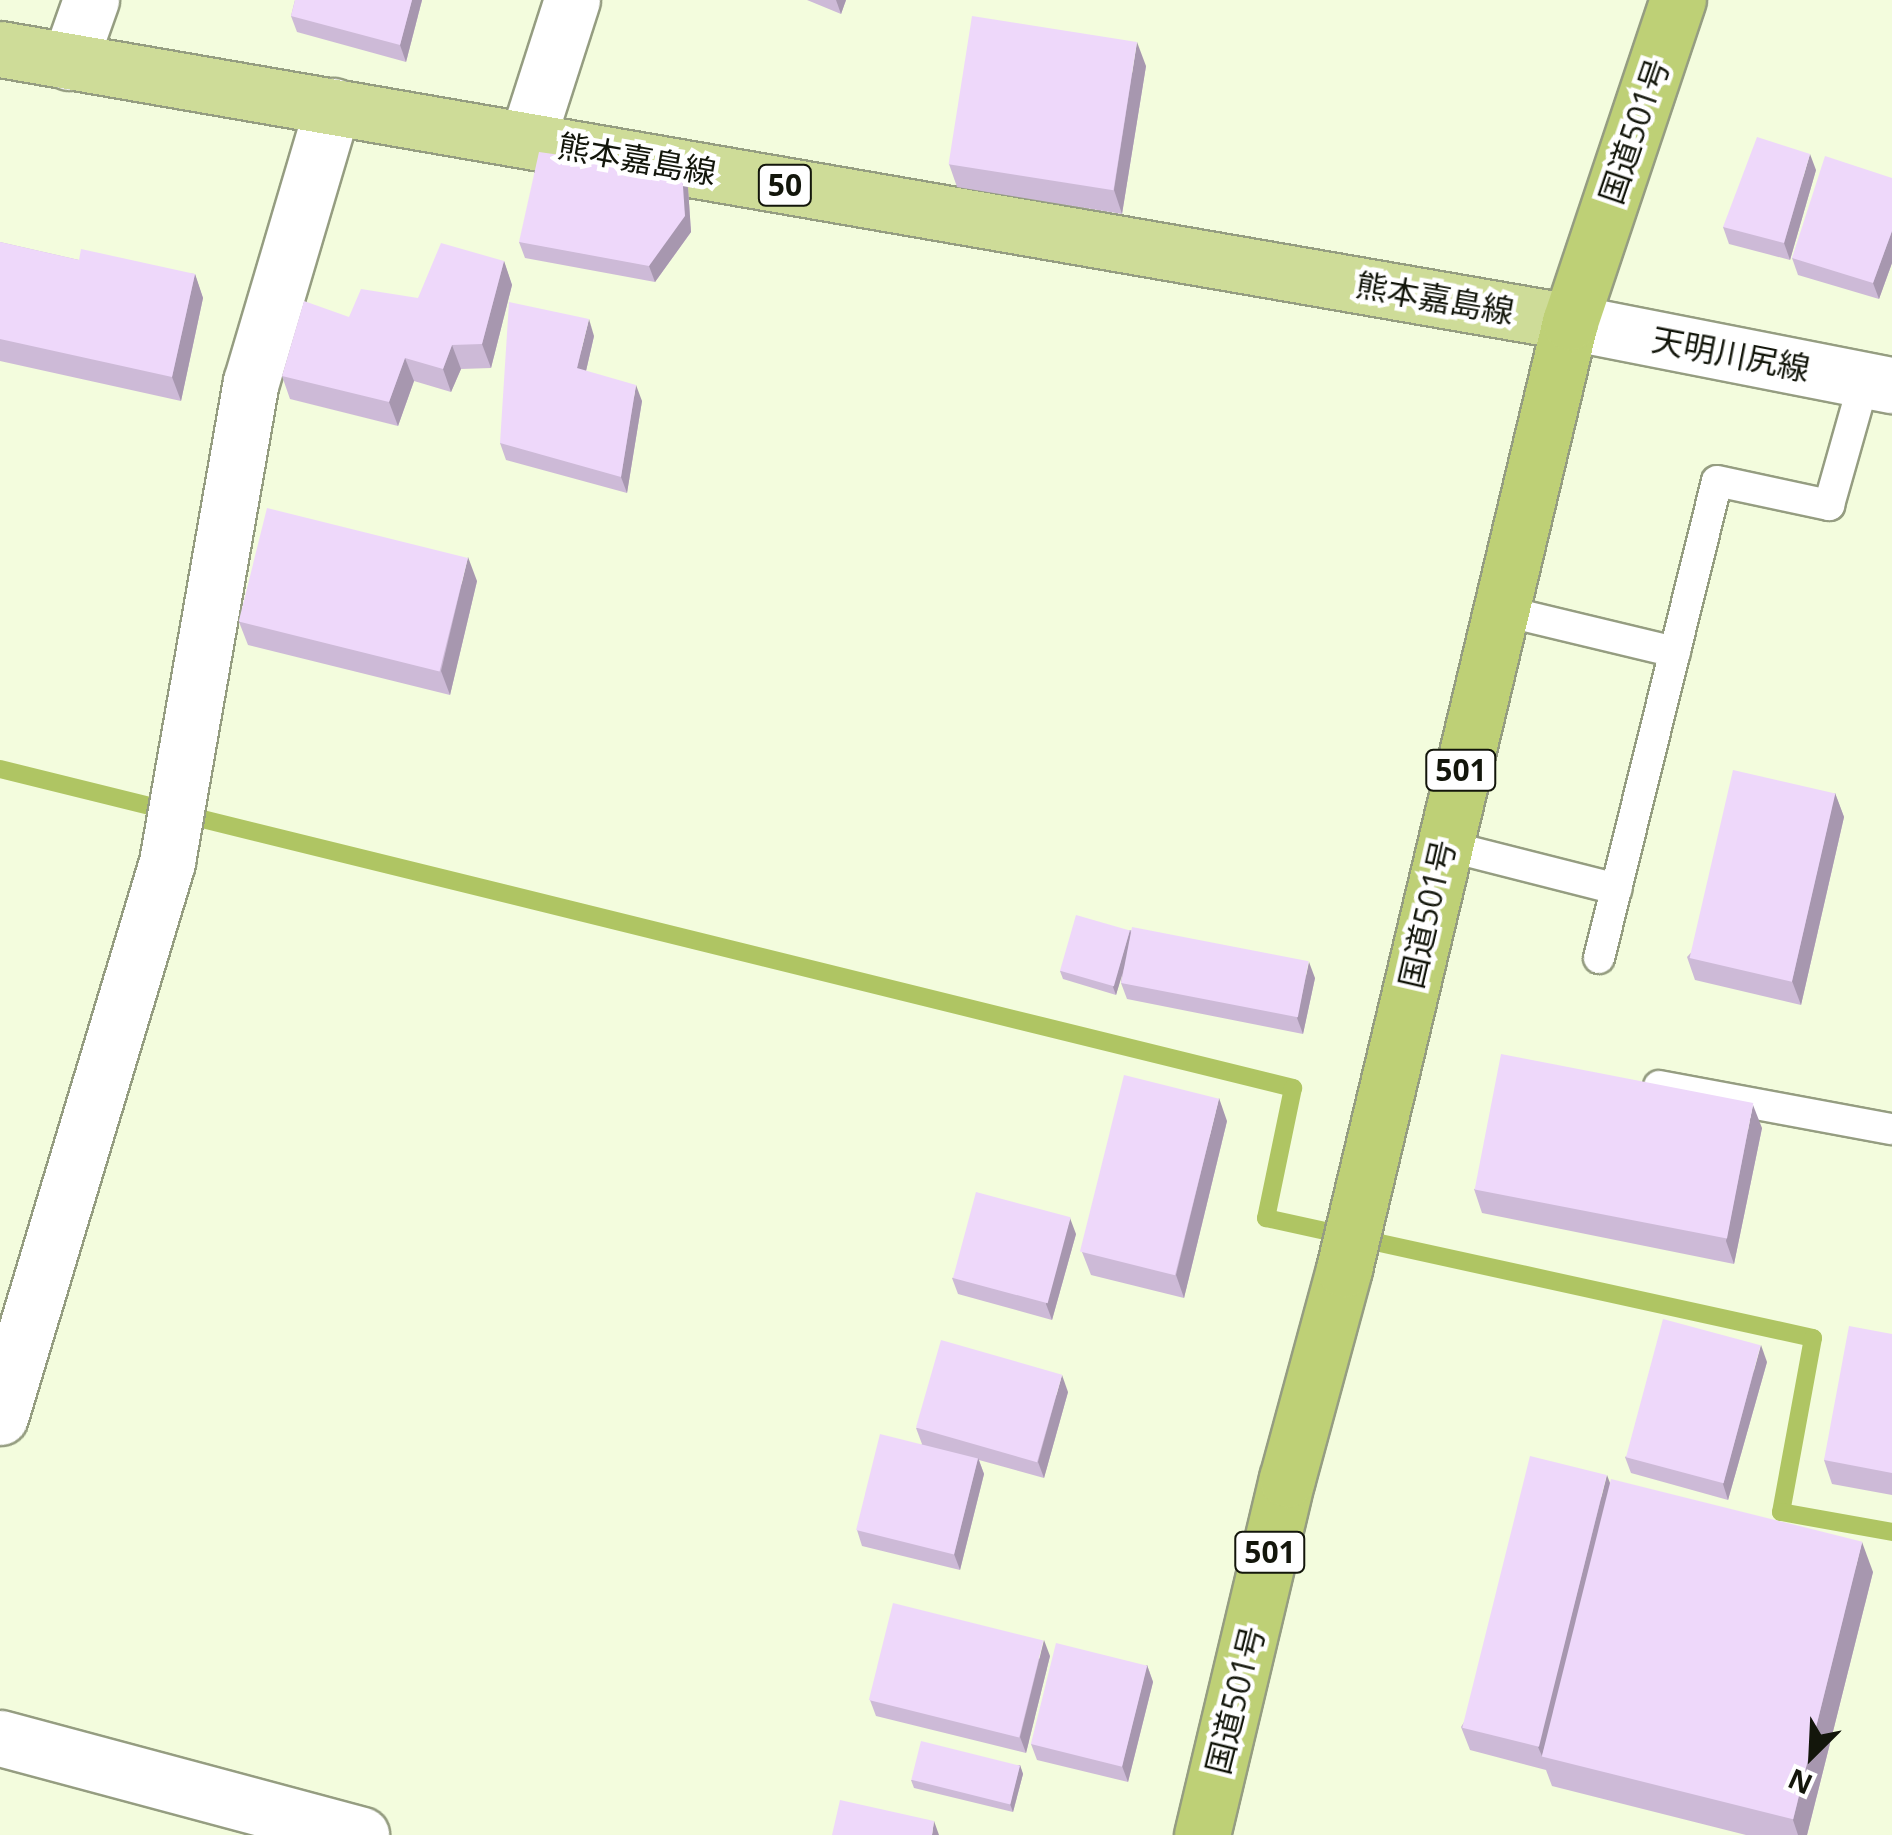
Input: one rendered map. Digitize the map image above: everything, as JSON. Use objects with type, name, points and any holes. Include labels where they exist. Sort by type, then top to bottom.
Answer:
[{"type":"highway","name":"国道501号","points":[[1202,1835],[1287,1479],[1349,1244],[1570,322],[1678,0]]},
{"type":"main road","name":"熊本嘉島線","points":[[0,49],[1570,322]]},
{"type":"street","points":[[69,62],[92,0]]},
{"type":"street","points":[[528,140],[572,0]]},
{"type":"street","points":[[0,1417],[167,862],[251,382],[333,106]]},
{"type":"street","name":"天明川尻線","points":[[1570,322],[1878,383]]},
{"type":"street","points":[[0,1738],[361,1835]]},
{"type":"lane","points":[[1599,958],[1717,481],[1828,505],[1878,383]]},
{"type":"lane","points":[[1500,610],[1675,652]]},
{"type":"lane","points":[[1443,845],[1617,889]]},
{"type":"lane","points":[[1624,1080],[1892,1129]]},
{"type":"building","points":[[295,0],[412,0],[400,45],[291,16]]},
{"type":"building","points":[[972,16],[1137,42],[1113,190],[949,164]]},
{"type":"building","points":[[1757,137],[1810,154],[1784,243],[1723,227]]},
{"type":"building","points":[[539,152],[682,172],[685,216],[649,266],[519,242]]},
{"type":"building","points":[[1825,156],[1892,178],[1892,231],[1873,283],[1792,258]]},
{"type":"building","points":[[0,242],[79,260],[81,249],[195,274],[172,377],[0,339]]},
{"type":"building","points":[[441,243],[504,261],[482,344],[452,345],[443,369],[405,358],[389,402],[282,376],[304,301],[349,317],[361,289],[418,298]]},
{"type":"building","points":[[509,302],[589,319],[577,368],[636,385],[621,477],[500,443]]},
{"type":"building","points":[[267,508],[468,558],[440,672],[239,622]]},
{"type":"building","points":[[1733,770],[1835,794],[1792,982],[1690,958]]},
{"type":"building","points":[[1076,915],[1130,930],[1114,986],[1060,971]]},
{"type":"building","points":[[1132,927],[1309,961],[1298,1017],[1121,983]]},
{"type":"building","points":[[1501,1054],[1753,1103],[1727,1239],[1475,1189]]},
{"type":"building","points":[[1124,1075],[1219,1099],[1175,1275],[1080,1252]]},
{"type":"building","points":[[976,1192],[1071,1217],[1048,1303],[953,1278]]},
{"type":"building","points":[[1663,1319],[1761,1345],[1724,1483],[1626,1457]]},
{"type":"building","points":[[1849,1326],[1892,1334],[1892,1473],[1824,1460]]},
{"type":"building","points":[[941,1340],[1062,1375],[1037,1462],[916,1427]]},
{"type":"building","points":[[880,1434],[978,1458],[954,1554],[856,1530]]},
{"type":"building","points":[[1530,1456],[1607,1475],[1539,1747],[1462,1728]]},
{"type":"building","points":[[1611,1479],[1862,1542],[1793,1819],[1542,1757]]},
{"type":"building","points":[[893,1603],[1043,1640],[1019,1738],[869,1700]]},
{"type":"building","points":[[1056,1643],[1147,1666],[1122,1767],[1031,1744]]},
{"type":"building","points":[[921,1741],[1020,1766],[1010,1804],[911,1780]]},
{"type":"building","points":[[840,1800],[934,1821],[932,1835],[832,1835]]},
{"type":"waterway","points":[[0,769],[1293,1088],[1266,1218],[1813,1338],[1781,1512],[1892,1532]]}]
